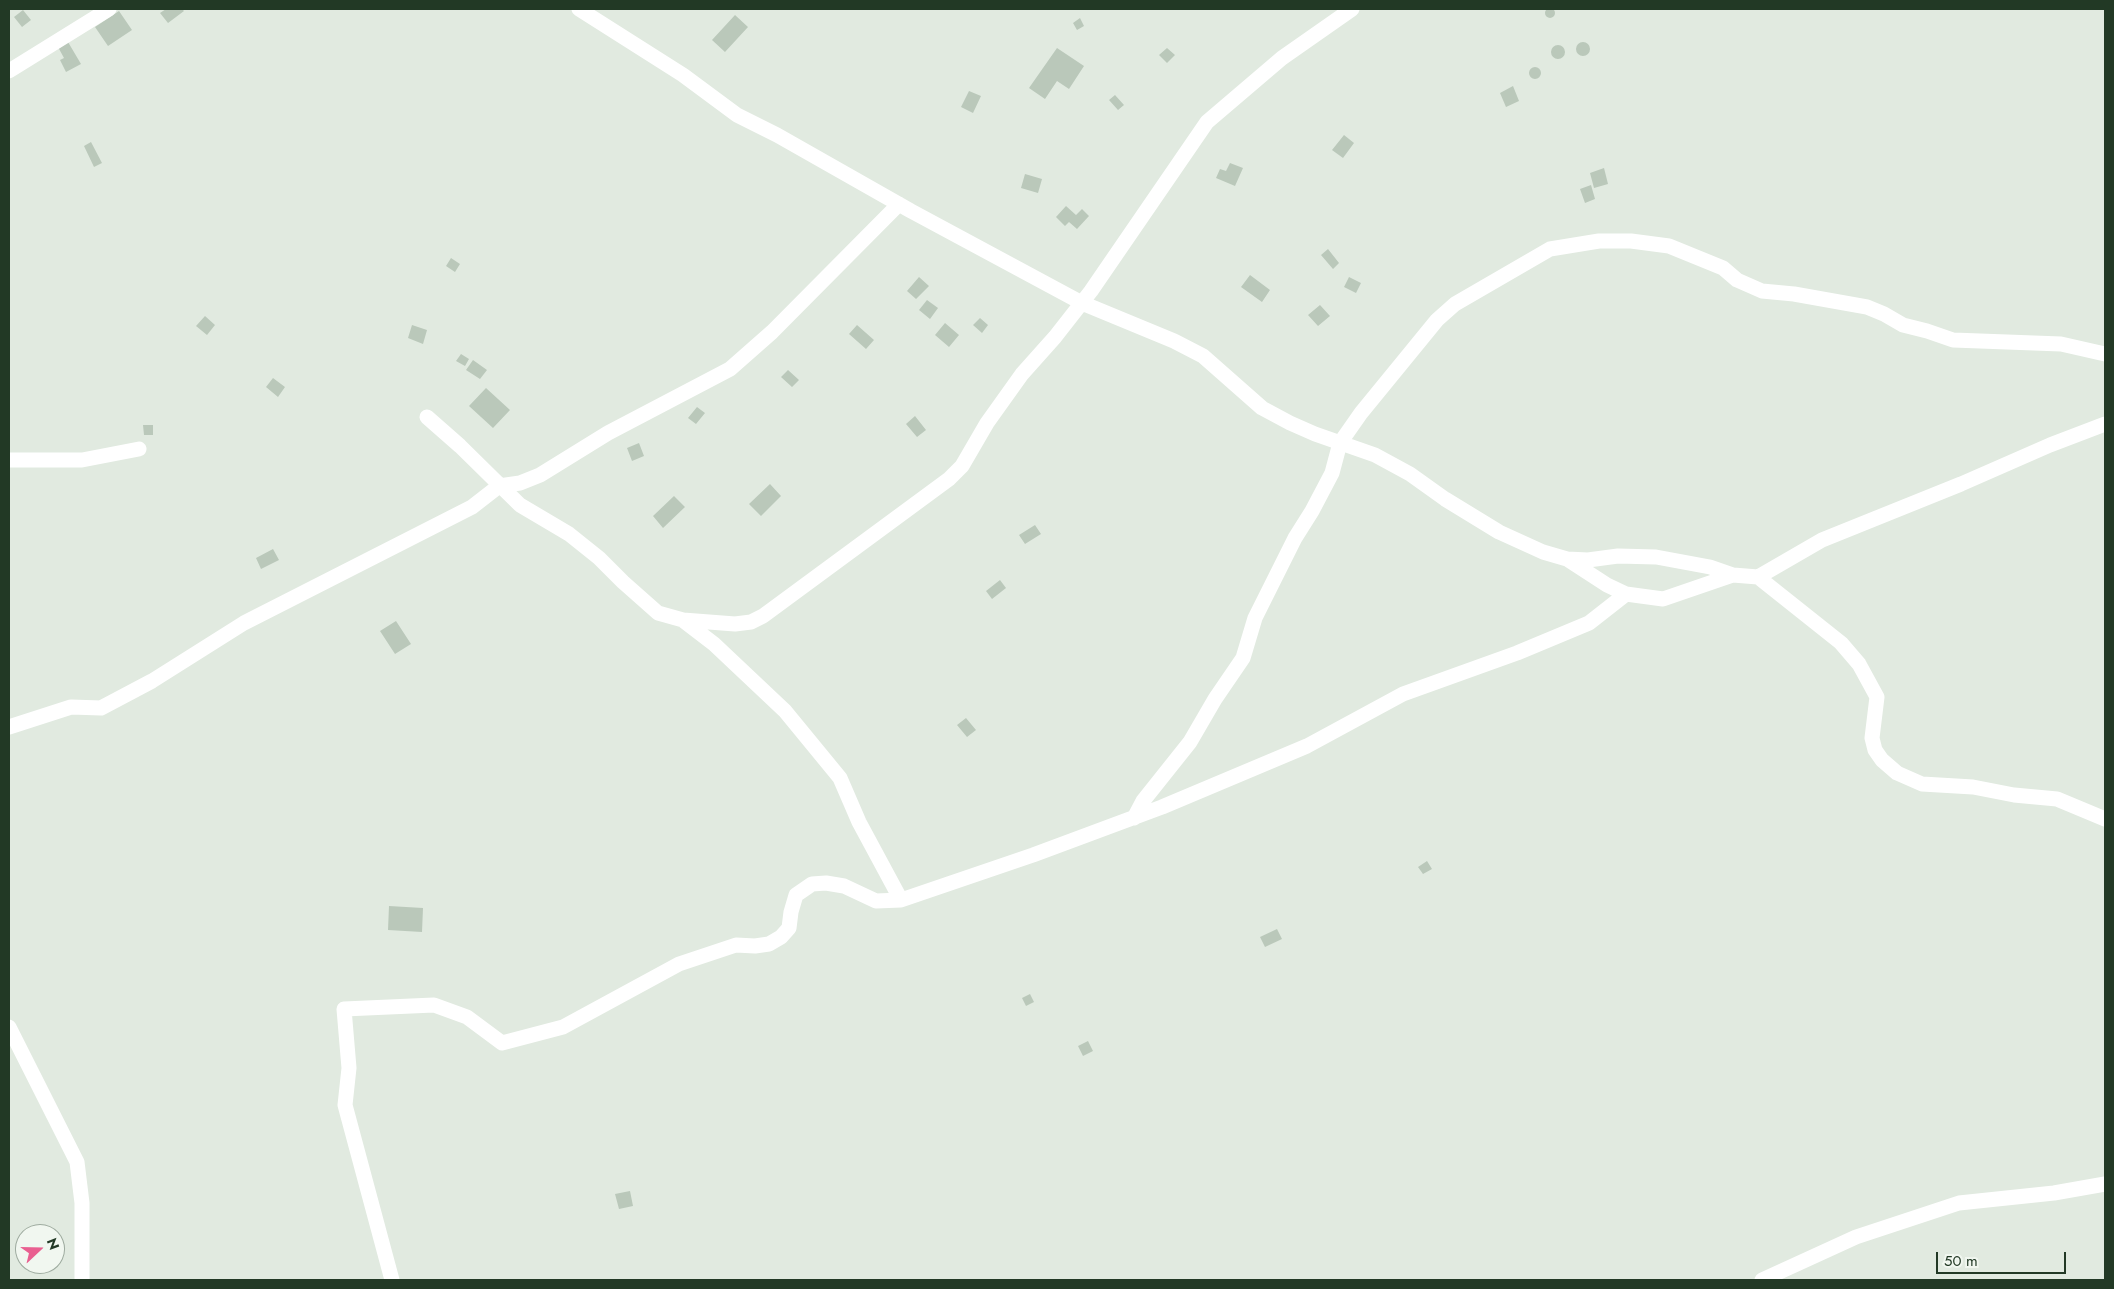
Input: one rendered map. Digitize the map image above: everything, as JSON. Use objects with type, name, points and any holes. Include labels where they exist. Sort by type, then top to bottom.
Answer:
[{"type":"street","points":[[9,71],[109,9]]},
{"type":"street","points":[[579,9],[683,75],[737,114],[1082,303],[1174,341],[1203,356],[1262,408],[1290,424],[1375,455],[1410,474],[1499,532],[1543,552],[1567,559],[1588,560],[1618,556],[1656,557],[1710,567],[1733,575],[1758,577],[1841,643],[1859,664],[1877,697],[1872,738],[1875,750],[1882,760],[1897,773],[1922,784],[1973,787],[2057,799],[2105,819]]},
{"type":"street","points":[[427,417],[460,446],[520,505],[569,534],[599,558],[623,582],[658,612],[683,620],[735,624],[751,622],[763,616],[949,479],[962,466],[987,423],[1022,374],[1082,303],[1207,122],[1282,58],[1352,9]]},
{"type":"street","points":[[9,727],[71,707],[101,708],[152,681],[244,623],[472,506],[499,486],[520,483],[540,475],[608,433],[730,368],[772,332],[899,204]]},
{"type":"street","points":[[1134,818],[1143,801],[1190,742],[1214,699],[1243,658],[1255,618],[1295,538],[1332,473],[1340,443],[1361,413],[1437,320],[1456,304],[1550,249],[1599,241],[1631,241],[1669,246],[1723,268],[1737,280],[1762,291],[1794,294],[1867,307],[1903,325],[1927,330],[1953,340],[2061,344],[2105,354]]},
{"type":"street","points":[[1758,577],[1822,540],[2105,424]]},
{"type":"street","points":[[9,460],[82,460],[138,449]]},
{"type":"street","points":[[1567,559],[1626,594],[1663,599],[1733,575]]},
{"type":"street","points":[[392,1280],[345,1105],[349,1068],[344,1009],[434,1005],[467,1017],[502,1043],[563,1027],[679,964],[736,945],[755,946],[769,944],[781,937],[789,928],[796,895],[812,884],[826,883],[844,886],[876,901],[901,900],[1034,855],[1134,818],[1307,746],[1403,694],[1517,653],[1589,623],[1626,594]]},
{"type":"street","points":[[683,620],[714,644],[785,711],[840,778],[859,822],[901,900]]},
{"type":"street","points":[[9,1027],[16,1057],[77,1162],[82,1203],[82,1280]]},
{"type":"street","points":[[1762,1280],[1786,1276],[1856,1236],[1959,1202],[2054,1193],[2105,1184]]},
{"type":"building","points":[[1550,8],[1555,13],[1550,18],[1545,13]]},
{"type":"building","points":[[166,9],[182,9],[184,11],[168,23],[160,13]]},
{"type":"building","points":[[23,10],[31,20],[22,27],[14,17]]},
{"type":"building","points":[[119,11],[132,30],[108,46],[95,27]]},
{"type":"building","points":[[735,15],[748,27],[725,52],[712,40]]},
{"type":"building","points":[[1080,18],[1084,26],[1077,30],[1073,23]]},
{"type":"building","points":[[68,42],[81,64],[66,72],[60,60],[64,58],[58,47]]},
{"type":"building","points":[[1583,42],[1588,44],[1590,49],[1588,54],[1583,56],[1578,54],[1576,49],[1578,44]]},
{"type":"building","points":[[1555,45],[1561,45],[1565,52],[1561,59],[1555,59],[1551,55],[1551,49]]},
{"type":"building","points":[[1057,48],[1084,66],[1069,89],[1057,81],[1045,99],[1029,88]]},
{"type":"building","points":[[1167,48],[1175,55],[1167,63],[1159,55]]},
{"type":"building","points":[[1533,67],[1537,67],[1541,73],[1537,79],[1533,79],[1529,75],[1529,71]]},
{"type":"building","points":[[1513,86],[1519,101],[1506,107],[1500,93]]},
{"type":"building","points":[[969,91],[981,96],[973,113],[961,107]]},
{"type":"building","points":[[1115,95],[1124,105],[1118,110],[1109,100]]},
{"type":"building","points":[[1344,135],[1354,143],[1343,158],[1332,150]]},
{"type":"building","points":[[91,142],[102,163],[94,167],[84,146]]},
{"type":"building","points":[[1230,163],[1243,168],[1235,186],[1216,178],[1220,169],[1226,171]]},
{"type":"building","points":[[1604,168],[1608,184],[1594,188],[1590,173]]},
{"type":"building","points":[[1025,174],[1042,179],[1038,193],[1021,188]]},
{"type":"building","points":[[1591,185],[1595,199],[1585,203],[1580,189]]},
{"type":"building","points":[[1066,206],[1076,215],[1082,209],[1089,216],[1077,229],[1069,222],[1065,226],[1056,217]]},
{"type":"building","points":[[1328,249],[1339,263],[1333,269],[1321,255]]},
{"type":"building","points":[[451,258],[460,264],[455,272],[446,266]]},
{"type":"building","points":[[1250,275],[1270,290],[1262,302],[1241,287]]},
{"type":"building","points":[[919,277],[929,286],[916,299],[907,291]]},
{"type":"building","points":[[1349,277],[1361,283],[1356,293],[1344,287]]},
{"type":"building","points":[[927,300],[938,308],[930,319],[919,310]]},
{"type":"building","points":[[1320,305],[1330,316],[1318,326],[1308,315]]},
{"type":"building","points":[[205,316],[215,325],[207,335],[196,326]]},
{"type":"building","points":[[980,318],[988,325],[982,333],[973,325]]},
{"type":"building","points":[[945,323],[959,335],[949,347],[935,335]]},
{"type":"building","points":[[412,325],[427,330],[423,344],[408,338]]},
{"type":"building","points":[[857,325],[874,340],[866,349],[849,334]]},
{"type":"building","points":[[461,354],[469,359],[465,366],[456,361]]},
{"type":"building","points":[[473,360],[487,370],[480,379],[466,370]]},
{"type":"building","points":[[788,370],[799,380],[792,387],[781,377]]},
{"type":"building","points":[[273,378],[285,387],[278,397],[266,387]]},
{"type":"building","points":[[486,388],[510,410],[493,428],[469,406]]},
{"type":"building","points":[[697,407],[705,413],[696,424],[688,418]]},
{"type":"building","points":[[915,416],[926,430],[917,437],[906,424]]},
{"type":"building","points":[[143,425],[153,425],[153,435],[144,435]]},
{"type":"building","points":[[639,443],[644,456],[632,461],[627,448]]},
{"type":"building","points":[[770,484],[781,496],[761,516],[749,504]]},
{"type":"building","points":[[674,496],[685,507],[663,528],[653,516]]},
{"type":"building","points":[[1035,525],[1041,534],[1025,544],[1019,535]]},
{"type":"building","points":[[273,549],[279,560],[261,569],[256,558]]},
{"type":"building","points":[[1000,580],[1006,588],[992,599],[986,591]]},
{"type":"building","points":[[396,621],[411,644],[395,654],[380,631]]},
{"type":"building","points":[[966,718],[976,730],[967,737],[957,725]]},
{"type":"building","points":[[1427,861],[1432,869],[1423,874],[1418,867]]},
{"type":"building","points":[[389,906],[423,908],[422,932],[388,930]]},
{"type":"building","points":[[1277,929],[1282,939],[1265,947],[1260,937]]},
{"type":"building","points":[[1030,994],[1034,1002],[1026,1006],[1022,998]]},
{"type":"building","points":[[1088,1041],[1093,1051],[1083,1056],[1078,1046]]},
{"type":"building","points":[[630,1191],[633,1206],[619,1209],[615,1194]]}]
